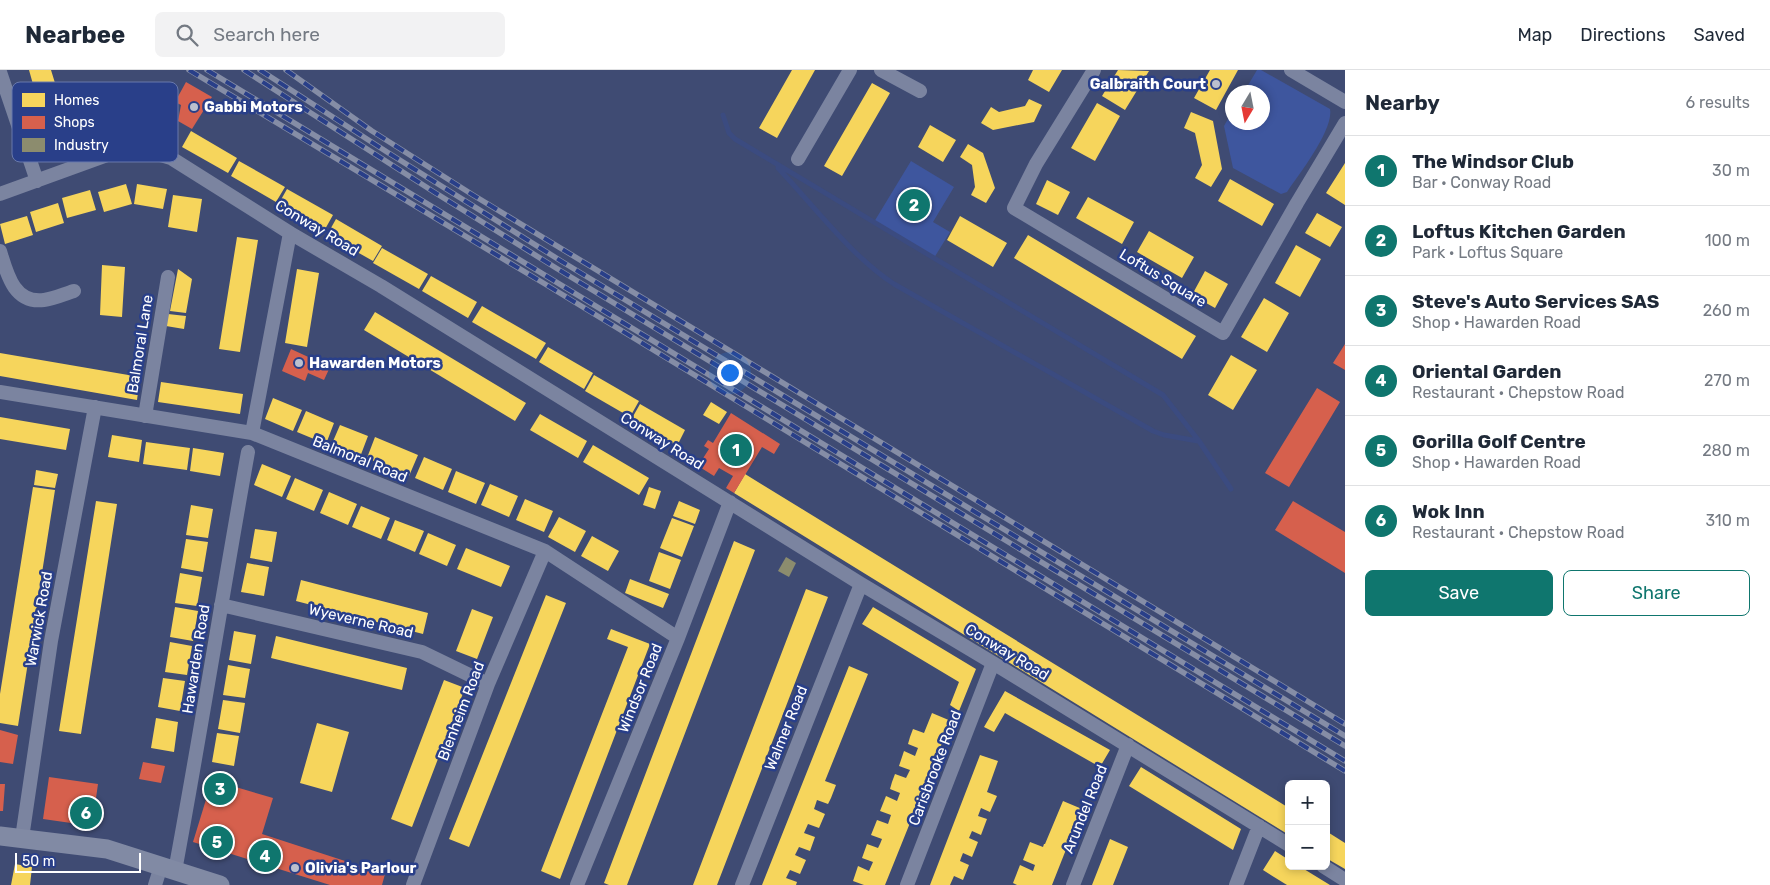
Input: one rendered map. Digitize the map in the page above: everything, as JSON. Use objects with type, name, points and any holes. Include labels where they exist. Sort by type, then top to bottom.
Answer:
[{"type":"main road","points":[[0,836],[107,850],[220,885]]},
{"type":"street","points":[[798,159],[850,70]]},
{"type":"street","points":[[881,70],[920,91]]},
{"type":"street","name":"Loftus Square","points":[[1094,70],[1036,164],[1014,208],[1223,333],[1297,202],[1345,123]]},
{"type":"street","points":[[1291,70],[1345,102]]},
{"type":"street","points":[[0,72],[12,107]]},
{"type":"street","points":[[31,162],[37,181]]},
{"type":"street","name":"Conway Road","points":[[0,194],[91,162]]},
{"type":"street","name":"Conway Road","points":[[176,162],[382,286],[861,584],[1128,745],[1285,842]]},
{"type":"street","points":[[252,433],[290,232]]},
{"type":"street","points":[[0,251],[10,282],[20,295],[31,300],[44,300],[74,291]]},
{"type":"street","name":"Balmoral Lane","points":[[145,416],[168,277]]},
{"type":"street","name":"Balmoral Road","points":[[0,392],[252,433],[545,551],[678,638]]},
{"type":"street","name":"Warwick Road","points":[[22,838],[51,641],[95,407]]},
{"type":"street","name":"Hawarden Road","points":[[155,885],[168,868],[196,760],[248,452]]},
{"type":"street","name":"Windsor Road","points":[[577,885],[678,638],[730,502]]},
{"type":"street","name":"Blenheim Road","points":[[413,885],[488,684],[545,551]]},
{"type":"street","name":"Walmer Road","points":[[742,885],[861,584]]},
{"type":"street","name":"Wyeverne Road","points":[[221,605],[422,652],[488,684]]},
{"type":"street","name":"Carisbrooke Road","points":[[907,885],[993,663]]},
{"type":"street","name":"Arundel Road","points":[[1073,885],[1128,745]]},
{"type":"street","points":[[1236,885],[1259,826]]},
{"type":"street","points":[[1329,870],[1345,880]]},
{"type":"shaded area","points":[[1257,70],[1261,70],[1330,109],[1327,128],[1315,152],[1287,192],[1281,194],[1233,168],[1224,126],[1225,124],[1225,130],[1270,130],[1270,85],[1248,85]]},
{"type":"shaded area","points":[[911,161],[954,187],[933,222],[950,232],[934,258],[874,222]]},
{"type":"building: Homes","points":[[29,70],[51,70],[55,82],[32,82]]},
{"type":"building: Homes","points":[[792,70],[815,70],[777,138],[759,128]]},
{"type":"building: Homes","points":[[1033,70],[1062,70],[1049,92],[1028,80]]},
{"type":"building: Homes","points":[[1118,70],[1149,71],[1125,110],[1102,96]]},
{"type":"building: Homes","name":"Galbraith Court","points":[[1210,70],[1238,70],[1230,85],[1225,85],[1225,94],[1216,110],[1194,98]]},
{"type":"building: Homes","points":[[872,83],[890,93],[842,176],[824,166]]},
{"type":"building: Homes","points":[[1029,99],[1042,105],[1034,122],[993,130],[981,123],[991,107],[999,112],[1025,106]]},
{"type":"building: Homes","points":[[1097,103],[1120,116],[1095,161],[1071,148]]},
{"type":"building: Homes","points":[[1191,112],[1213,121],[1222,169],[1211,187],[1195,178],[1202,165],[1195,133],[1184,128]]},
{"type":"building: Homes","points":[[930,125],[956,140],[943,162],[918,147]]},
{"type":"building: Homes","points":[[191,131],[237,158],[228,173],[182,147]]},
{"type":"building: Homes","points":[[968,144],[983,153],[995,188],[986,203],[971,195],[975,187],[972,165],[960,157]]},
{"type":"building: Homes","points":[[239,161],[285,187],[276,202],[231,176]]},
{"type":"building: Homes","points":[[1345,163],[1345,205],[1326,193]]},
{"type":"building: Homes","points":[[1230,179],[1274,204],[1262,226],[1218,201]]},
{"type":"building: Homes","points":[[1047,180],[1070,192],[1058,215],[1036,204]]},
{"type":"building: Homes","points":[[126,184],[132,204],[104,212],[98,192]]},
{"type":"building: Homes","points":[[137,184],[167,189],[163,209],[134,204]]},
{"type":"building: Homes","points":[[287,189],[333,215],[324,231],[278,205]]},
{"type":"building: Homes","points":[[90,190],[96,210],[67,218],[62,198]]},
{"type":"building: Homes","points":[[173,195],[202,199],[197,232],[168,227]]},
{"type":"building: Homes","points":[[1088,197],[1134,222],[1122,244],[1076,218]]},
{"type":"building: Homes","points":[[58,203],[64,223],[36,232],[30,212]]},
{"type":"building: Homes","points":[[1317,213],[1342,227],[1330,247],[1305,233]]},
{"type":"building: Homes","points":[[27,216],[33,235],[5,244],[0,224]]},
{"type":"building: Homes","points":[[960,216],[1007,243],[993,267],[947,240]]},
{"type":"building: Homes","points":[[336,219],[382,246],[373,261],[327,235]]},
{"type":"building: Homes","points":[[1149,231],[1194,257],[1182,278],[1137,252]]},
{"type":"building: Homes","points":[[1028,235],[1196,336],[1182,359],[1014,258]]},
{"type":"building: Homes","points":[[237,237],[258,240],[240,352],[219,349]]},
{"type":"building: Homes","points":[[1296,245],[1321,259],[1300,297],[1275,283]]},
{"type":"building: Homes","points":[[382,248],[428,274],[419,289],[373,263]]},
{"type":"building: Homes","points":[[102,265],[125,267],[122,317],[100,315]]},
{"type":"building: Homes","points":[[178,269],[192,279],[186,313],[170,311]]},
{"type":"building: Homes","points":[[297,269],[319,273],[307,347],[285,343]]},
{"type":"building: Homes","points":[[1205,271],[1228,284],[1215,308],[1192,295]]},
{"type":"building: Homes","points":[[431,276],[477,302],[468,318],[422,291]]},
{"type":"building: Homes","points":[[1264,298],[1289,313],[1267,352],[1241,337]]},
{"type":"building: Homes","points":[[482,306],[546,343],[536,359],[472,322]]},
{"type":"building: Homes","points":[[375,312],[526,403],[515,421],[364,330]]},
{"type":"building: Homes","points":[[168,314],[186,316],[184,329],[166,326]]},
{"type":"building: Homes","points":[[548,347],[593,373],[584,389],[539,362]]},
{"type":"building: Homes","points":[[0,353],[140,377],[137,400],[0,376]]},
{"type":"building: Homes","points":[[1231,355],[1257,370],[1233,410],[1208,395]]},
{"type":"building: Homes","points":[[594,375],[639,401],[630,417],[585,391]]},
{"type":"building: Homes","points":[[161,382],[243,394],[240,414],[158,402]]},
{"type":"building: Homes","points":[[273,398],[302,410],[293,431],[265,419]]},
{"type":"building: Homes","points":[[711,402],[727,412],[719,424],[703,415]]},
{"type":"building: Homes","points":[[640,404],[685,430],[677,446],[631,420]]},
{"type":"building: Homes","points":[[306,411],[334,423],[326,444],[297,432]]},
{"type":"building: Homes","points":[[540,414],[587,441],[578,458],[530,430]]},
{"type":"building: Homes","points":[[0,417],[70,429],[66,450],[0,439]]},
{"type":"building: Homes","points":[[340,425],[368,436],[360,457],[331,446]]},
{"type":"building: Homes","points":[[112,435],[142,440],[139,462],[108,457]]},
{"type":"building: Homes","points":[[375,437],[418,455],[409,476],[367,458]]},
{"type":"building: Homes","points":[[146,442],[190,448],[187,470],[143,464]]},
{"type":"building: Homes","points":[[593,445],[649,478],[639,495],[583,462]]},
{"type":"building: Homes","points":[[193,448],[224,453],[220,476],[190,471]]},
{"type":"building: Homes","points":[[424,457],[452,469],[443,490],[415,478]]},
{"type":"building: Homes","points":[[262,464],[291,476],[282,497],[254,485]]},
{"type":"building: Homes","points":[[36,470],[58,474],[55,488],[34,485]]},
{"type":"building: Homes","points":[[456,471],[485,483],[476,504],[448,492]]},
{"type":"building: Homes","points":[[745,474],[1285,806],[1285,833],[734,493]]},
{"type":"building: Homes","points":[[295,478],[323,490],[314,511],[286,499]]},
{"type":"building: Homes","points":[[490,484],[518,496],[509,517],[481,505]]},
{"type":"building: Homes","points":[[33,487],[55,490],[18,726],[0,723],[0,694]]},
{"type":"building: Homes","points":[[649,487],[661,491],[655,509],[643,505]]},
{"type":"building: Homes","points":[[329,492],[357,504],[348,525],[320,513]]},
{"type":"building: Homes","points":[[525,499],[553,511],[544,532],[516,520]]},
{"type":"building: Homes","points":[[96,501],[117,504],[81,734],[59,731]]},
{"type":"building: Homes","points":[[679,501],[700,510],[695,524],[673,516]]},
{"type":"building: Homes","points":[[191,505],[213,509],[208,538],[186,535]]},
{"type":"building: Homes","points":[[361,506],[390,518],[381,539],[352,527]]},
{"type":"building: Homes","points":[[559,517],[586,531],[575,552],[548,537]]},
{"type":"building: Homes","points":[[672,518],[694,526],[682,557],[660,548]]},
{"type":"building: Homes","points":[[395,520],[424,531],[415,552],[387,540]]},
{"type":"building: Homes","points":[[255,529],[277,532],[272,562],[250,558]]},
{"type":"building: Homes","points":[[428,533],[456,545],[447,566],[419,554]]},
{"type":"building: Homes","points":[[592,536],[619,551],[608,571],[581,556]]},
{"type":"building: Homes","points":[[186,539],[208,542],[203,572],[181,568]]},
{"type":"building: Homes","points":[[734,541],[755,550],[627,885],[609,885],[604,883]]},
{"type":"building: Homes","points":[[466,548],[510,566],[501,587],[457,569]]},
{"type":"building: Homes","points":[[659,552],[681,560],[670,589],[649,581]]},
{"type":"building: Homes","points":[[247,563],[269,567],[264,596],[241,592]]},
{"type":"building: Homes","points":[[180,573],[202,577],[197,606],[175,603]]},
{"type":"building: Homes","points":[[630,579],[669,594],[663,608],[625,593]]},
{"type":"building: Homes","points":[[301,580],[428,613],[423,634],[296,601]]},
{"type":"building: Homes","points":[[806,589],[828,597],[717,885],[693,885]]},
{"type":"building: Homes","points":[[546,595],[566,603],[469,847],[449,839]]},
{"type":"building: Homes","points":[[175,607],[198,611],[193,641],[170,637]]},
{"type":"building: Homes","points":[[873,607],[976,669],[959,711],[950,705],[959,682],[862,624]]},
{"type":"building: Homes","points":[[472,609],[493,617],[477,659],[456,651]]},
{"type":"building: Homes","points":[[611,629],[650,644],[560,879],[541,871],[628,647],[607,639]]},
{"type":"building: Homes","points":[[234,631],[256,635],[251,664],[229,660]]},
{"type":"building: Homes","points":[[276,636],[407,668],[402,690],[271,658]]},
{"type":"building: Homes","points":[[170,642],[192,646],[187,675],[165,672]]},
{"type":"building: Homes","points":[[228,665],[250,669],[245,698],[223,695]]},
{"type":"building: Homes","points":[[849,666],[868,674],[825,781],[836,785],[831,798],[828,804],[817,800],[814,809],[825,814],[819,828],[808,824],[804,833],[815,837],[810,851],[799,847],[795,855],[806,860],[800,874],[790,870],[786,878],[797,882],[796,885],[762,885]]},
{"type":"building: Homes","points":[[163,678],[185,681],[180,711],[158,707]]},
{"type":"building: Homes","points":[[444,680],[465,688],[412,827],[391,819]]},
{"type":"building: Homes","points":[[1005,691],[1110,750],[1100,767],[1005,713],[994,732],[984,727]]},
{"type":"building: Homes","points":[[223,700],[245,703],[240,733],[218,729]]},
{"type":"building: Homes","points":[[932,713],[951,721],[885,885],[864,885],[853,881],[858,866],[869,871],[873,862],[862,858],[867,844],[878,848],[882,839],[871,835],[877,820],[888,824],[891,815],[880,811],[886,796],[897,801],[900,793],[890,789],[895,774],[906,778],[910,770],[899,766],[904,751],[915,756],[918,748],[908,744],[913,729],[924,733]]},
{"type":"building: Homes","points":[[156,718],[178,722],[174,752],[151,748]]},
{"type":"building: Homes","points":[[317,723],[349,732],[332,792],[300,783]]},
{"type":"building: Homes","points":[[217,733],[239,736],[234,766],[212,762]]},
{"type":"building: Homes","points":[[980,755],[998,761],[987,792],[997,796],[990,812],[981,808],[978,816],[987,819],[981,835],[972,831],[969,838],[978,842],[972,857],[963,853],[961,858],[960,861],[969,865],[963,880],[954,876],[950,885],[930,885]]},
{"type":"building: Homes","points":[[1141,767],[1241,829],[1233,850],[1129,786]]},
{"type":"building: Homes","points":[[1063,801],[1082,809],[1052,885],[1017,885],[1013,883],[1020,865],[1033,871],[1035,865],[1023,860],[1030,842],[1043,847]]},
{"type":"building: Homes","points":[[1330,834],[1345,843],[1345,869],[1330,860]]},
{"type":"building: Homes","points":[[1110,839],[1128,847],[1113,885],[1092,885]]},
{"type":"building: Homes","points":[[1275,851],[1285,857],[1285,870],[1306,870],[1330,885],[1287,885],[1263,870]]},
{"type":"building: Homes","points":[[15,864],[32,867],[30,885],[11,885]]},
{"type":"building: Shops","points":[[186,82],[212,97],[192,129],[178,121],[181,105],[178,104],[178,97]]},
{"type":"building: Shops","points":[[1345,344],[1345,370],[1333,363]]},
{"type":"building: Shops","points":[[291,349],[330,367],[324,380],[308,373],[305,381],[282,371]]},
{"type":"building: Shops","points":[[1317,388],[1340,402],[1289,487],[1265,473]]},
{"type":"building: Shops","points":[[731,413],[780,444],[774,454],[762,447],[734,493],[726,488],[733,476],[719,468],[714,476],[698,466],[709,449],[704,446],[708,440],[713,443]]},
{"type":"building: Shops","points":[[1293,501],[1345,532],[1345,573],[1275,530]]},
{"type":"building: Shops","points":[[0,730],[18,735],[13,764],[0,762]]},
{"type":"building: Shops","points":[[143,762],[165,766],[161,783],[139,779]]},
{"type":"building: Shops","points":[[49,777],[98,784],[92,826],[43,819]]},
{"type":"building: Shops","points":[[212,780],[273,798],[262,834],[385,874],[382,885],[330,885],[193,842]]},
{"type":"building: Shops","points":[[0,784],[5,784],[3,811],[0,811]]},
{"type":"building: Industry","points":[[786,557],[796,563],[789,577],[778,571]]},
{"type":"waterway","points":[[723,115],[729,133],[735,139],[1163,395],[1199,441],[1231,489]]},
{"type":"waterway","points":[[778,168],[833,230],[878,273],[894,284],[1153,431],[1164,435],[1198,441]]},
{"type":"railway","points":[[189,70],[545,284],[1345,771]]},
{"type":"railway","points":[[207,70],[1345,761]]},
{"type":"railway","points":[[244,70],[556,268],[1345,746]]},
{"type":"railway","points":[[260,70],[561,261],[1345,736]]},
{"type":"railway","points":[[286,70],[372,131],[473,195],[1345,724]]},
{"type":"place","name":"Galbraith Court","points":[[1216,84]]},
{"type":"place","name":"Gabbi Motors","points":[[194,107]]},
{"type":"place","name":"Loftus Kitchen Garden","points":[[914,205]]},
{"type":"place","name":"Hawarden Motors","points":[[299,363]]},
{"type":"place","name":"The Windsor Club","points":[[736,450]]},
{"type":"place","name":"Steve's Auto Services SAS","points":[[220,789]]},
{"type":"place","name":"Wok Inn","points":[[86,813]]},
{"type":"place","name":"Gorilla Golf Centre","points":[[217,842]]},
{"type":"place","name":"Oriental Garden","points":[[265,856]]},
{"type":"place","name":"Olivia's Parlour","points":[[295,868]]}]
